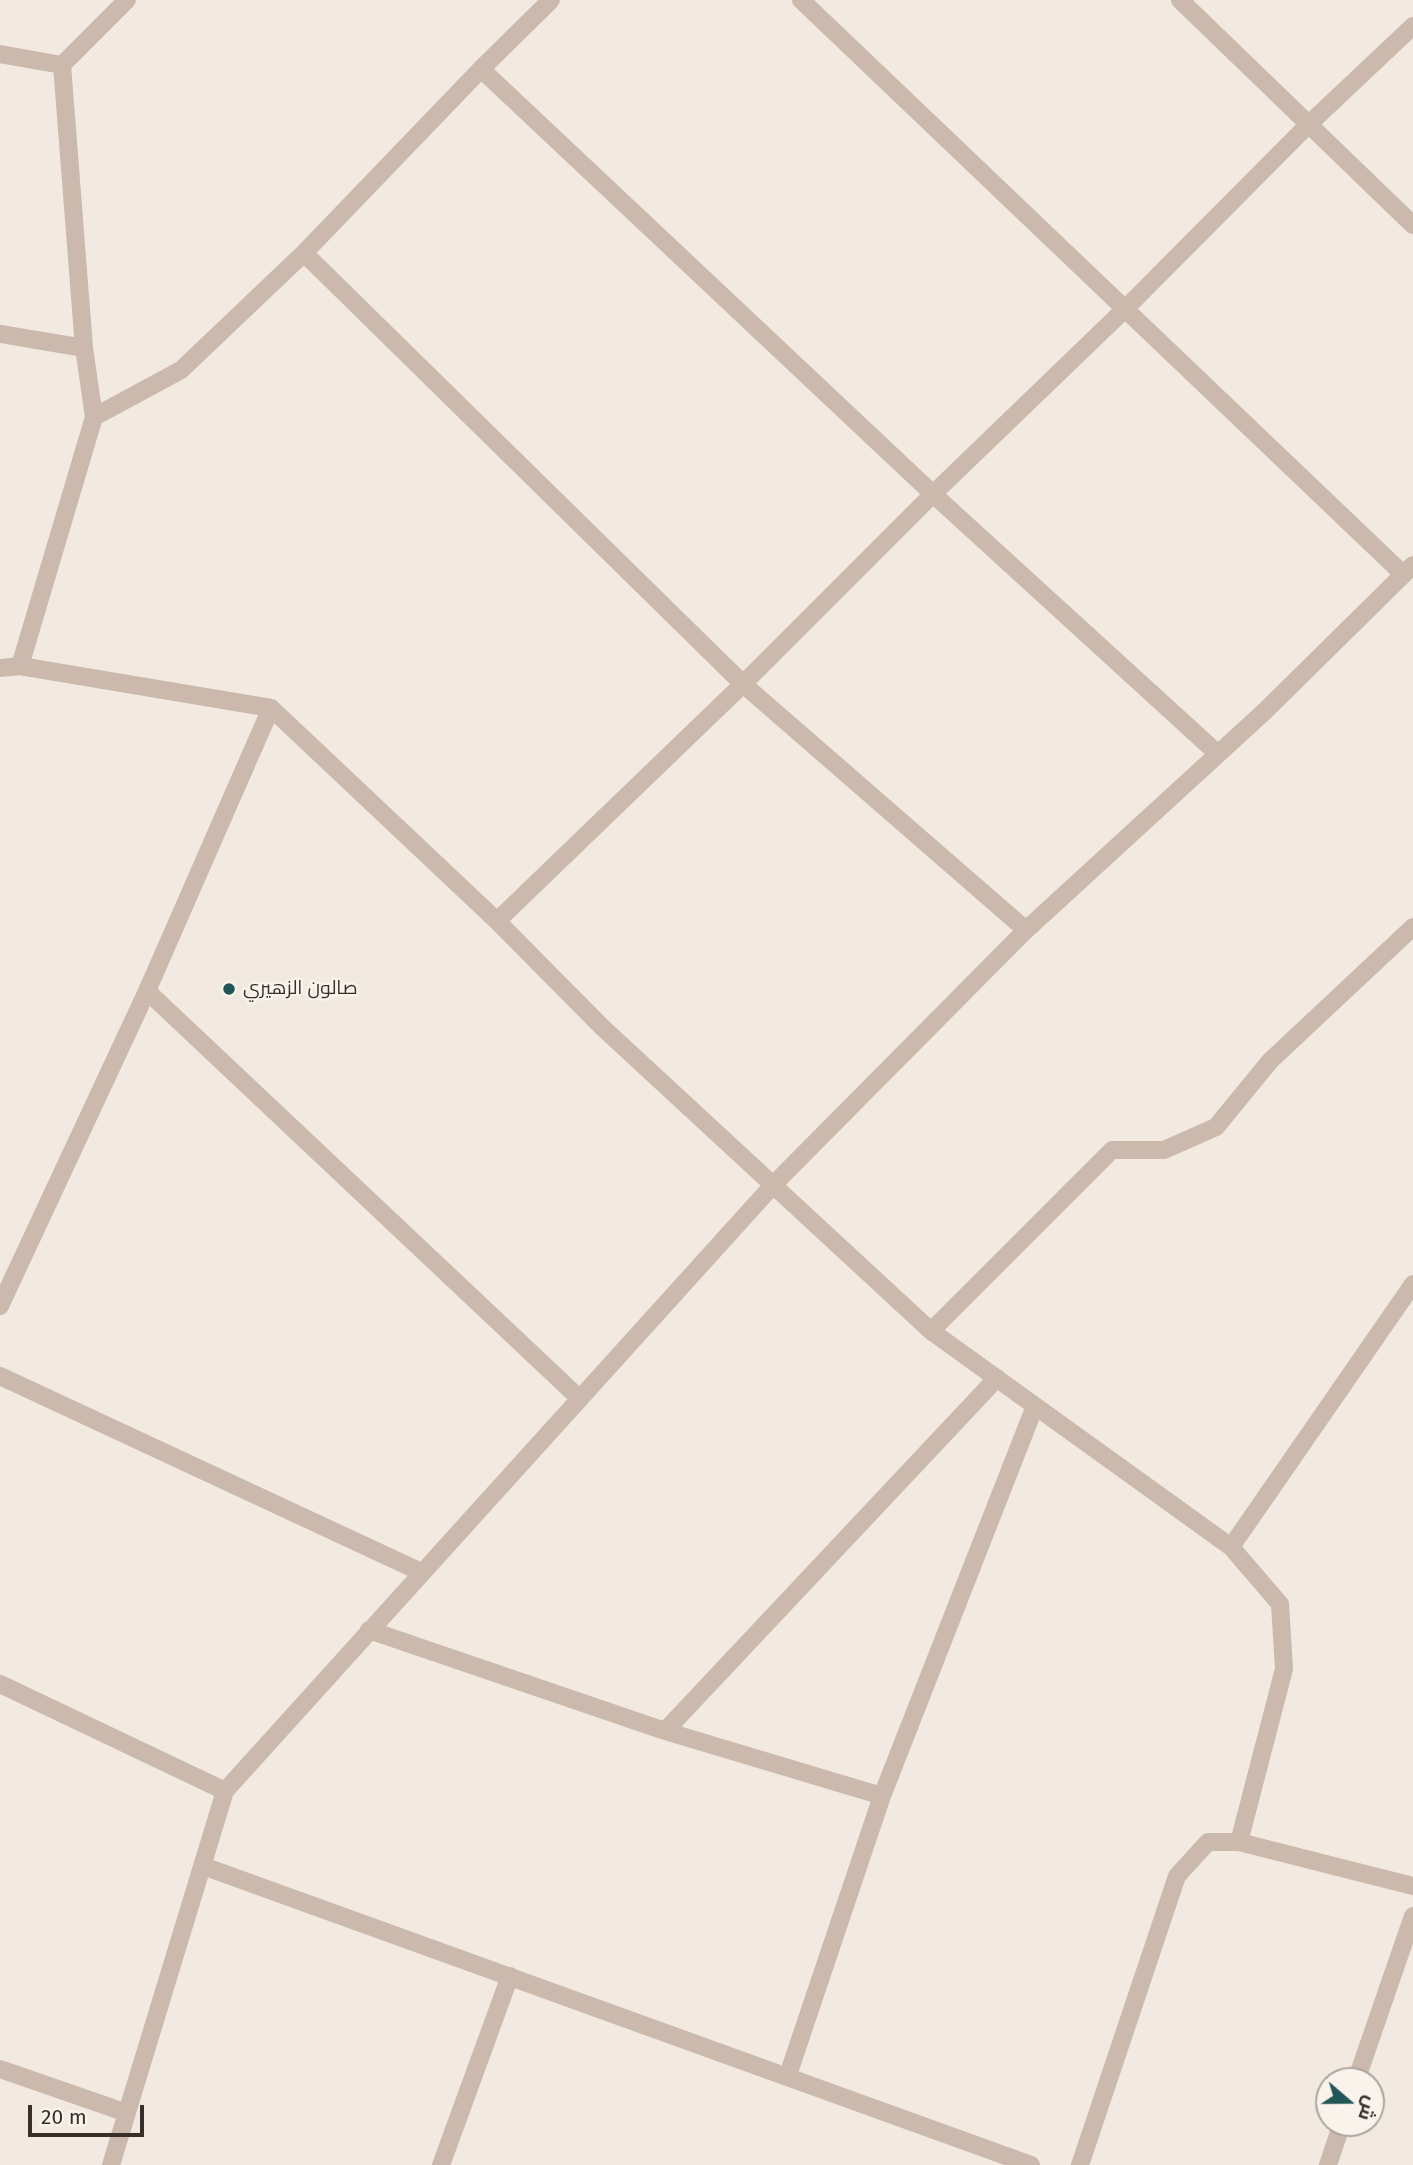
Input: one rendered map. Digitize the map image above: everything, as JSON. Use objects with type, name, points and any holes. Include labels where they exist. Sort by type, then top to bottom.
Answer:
[{"type":"street","points":[[20,666],[94,417],[84,348],[62,65],[127,0]]},
{"type":"street","points":[[94,417],[181,370],[304,253],[551,0]]},
{"type":"street","points":[[111,2165],[225,1791],[774,1184],[1026,930],[1265,711],[1408,569],[1126,308],[801,0]]},
{"type":"street","points":[[1180,0],[1413,225]]},
{"type":"street","points":[[497,921],[1126,308],[1307,125],[1413,26]]},
{"type":"street","points":[[0,54],[62,65]]},
{"type":"street","points":[[481,69],[933,494],[1218,754]]},
{"type":"street","points":[[304,253],[743,684],[1026,930]]},
{"type":"street","points":[[0,334],[84,348]]},
{"type":"street","points":[[0,668],[20,666],[271,708],[497,921],[602,1027],[931,1331],[1231,1547],[1280,1604],[1284,1669],[1239,1842]]},
{"type":"street","points":[[0,1306],[147,991],[271,708]]},
{"type":"street","points":[[931,1331],[1112,1150],[1164,1150],[1216,1127],[1270,1061],[1413,928]]},
{"type":"street","points":[[147,991],[579,1398]]},
{"type":"street","points":[[1231,1547],[1413,1284]]},
{"type":"street","points":[[0,1376],[421,1572]]},
{"type":"street","points":[[665,1731],[996,1378]]},
{"type":"street","points":[[788,2075],[882,1797],[1035,1406]]},
{"type":"street","points":[[369,1630],[665,1731],[882,1797]]},
{"type":"street","points":[[0,1684],[225,1791]]},
{"type":"street","points":[[1080,2165],[1177,1876],[1208,1842],[1239,1842],[1413,1886]]},
{"type":"street","points":[[202,1866],[788,2075],[1031,2165]]},
{"type":"street","points":[[1361,2067],[1413,1916]]},
{"type":"street","points":[[441,2165],[510,1976]]},
{"type":"street","points":[[0,2069],[127,2113]]},
{"type":"street","points":[[1328,2165],[1337,2137]]},
{"type":"place","name":"صالون الزهيري","points":[[229,989]]}]
